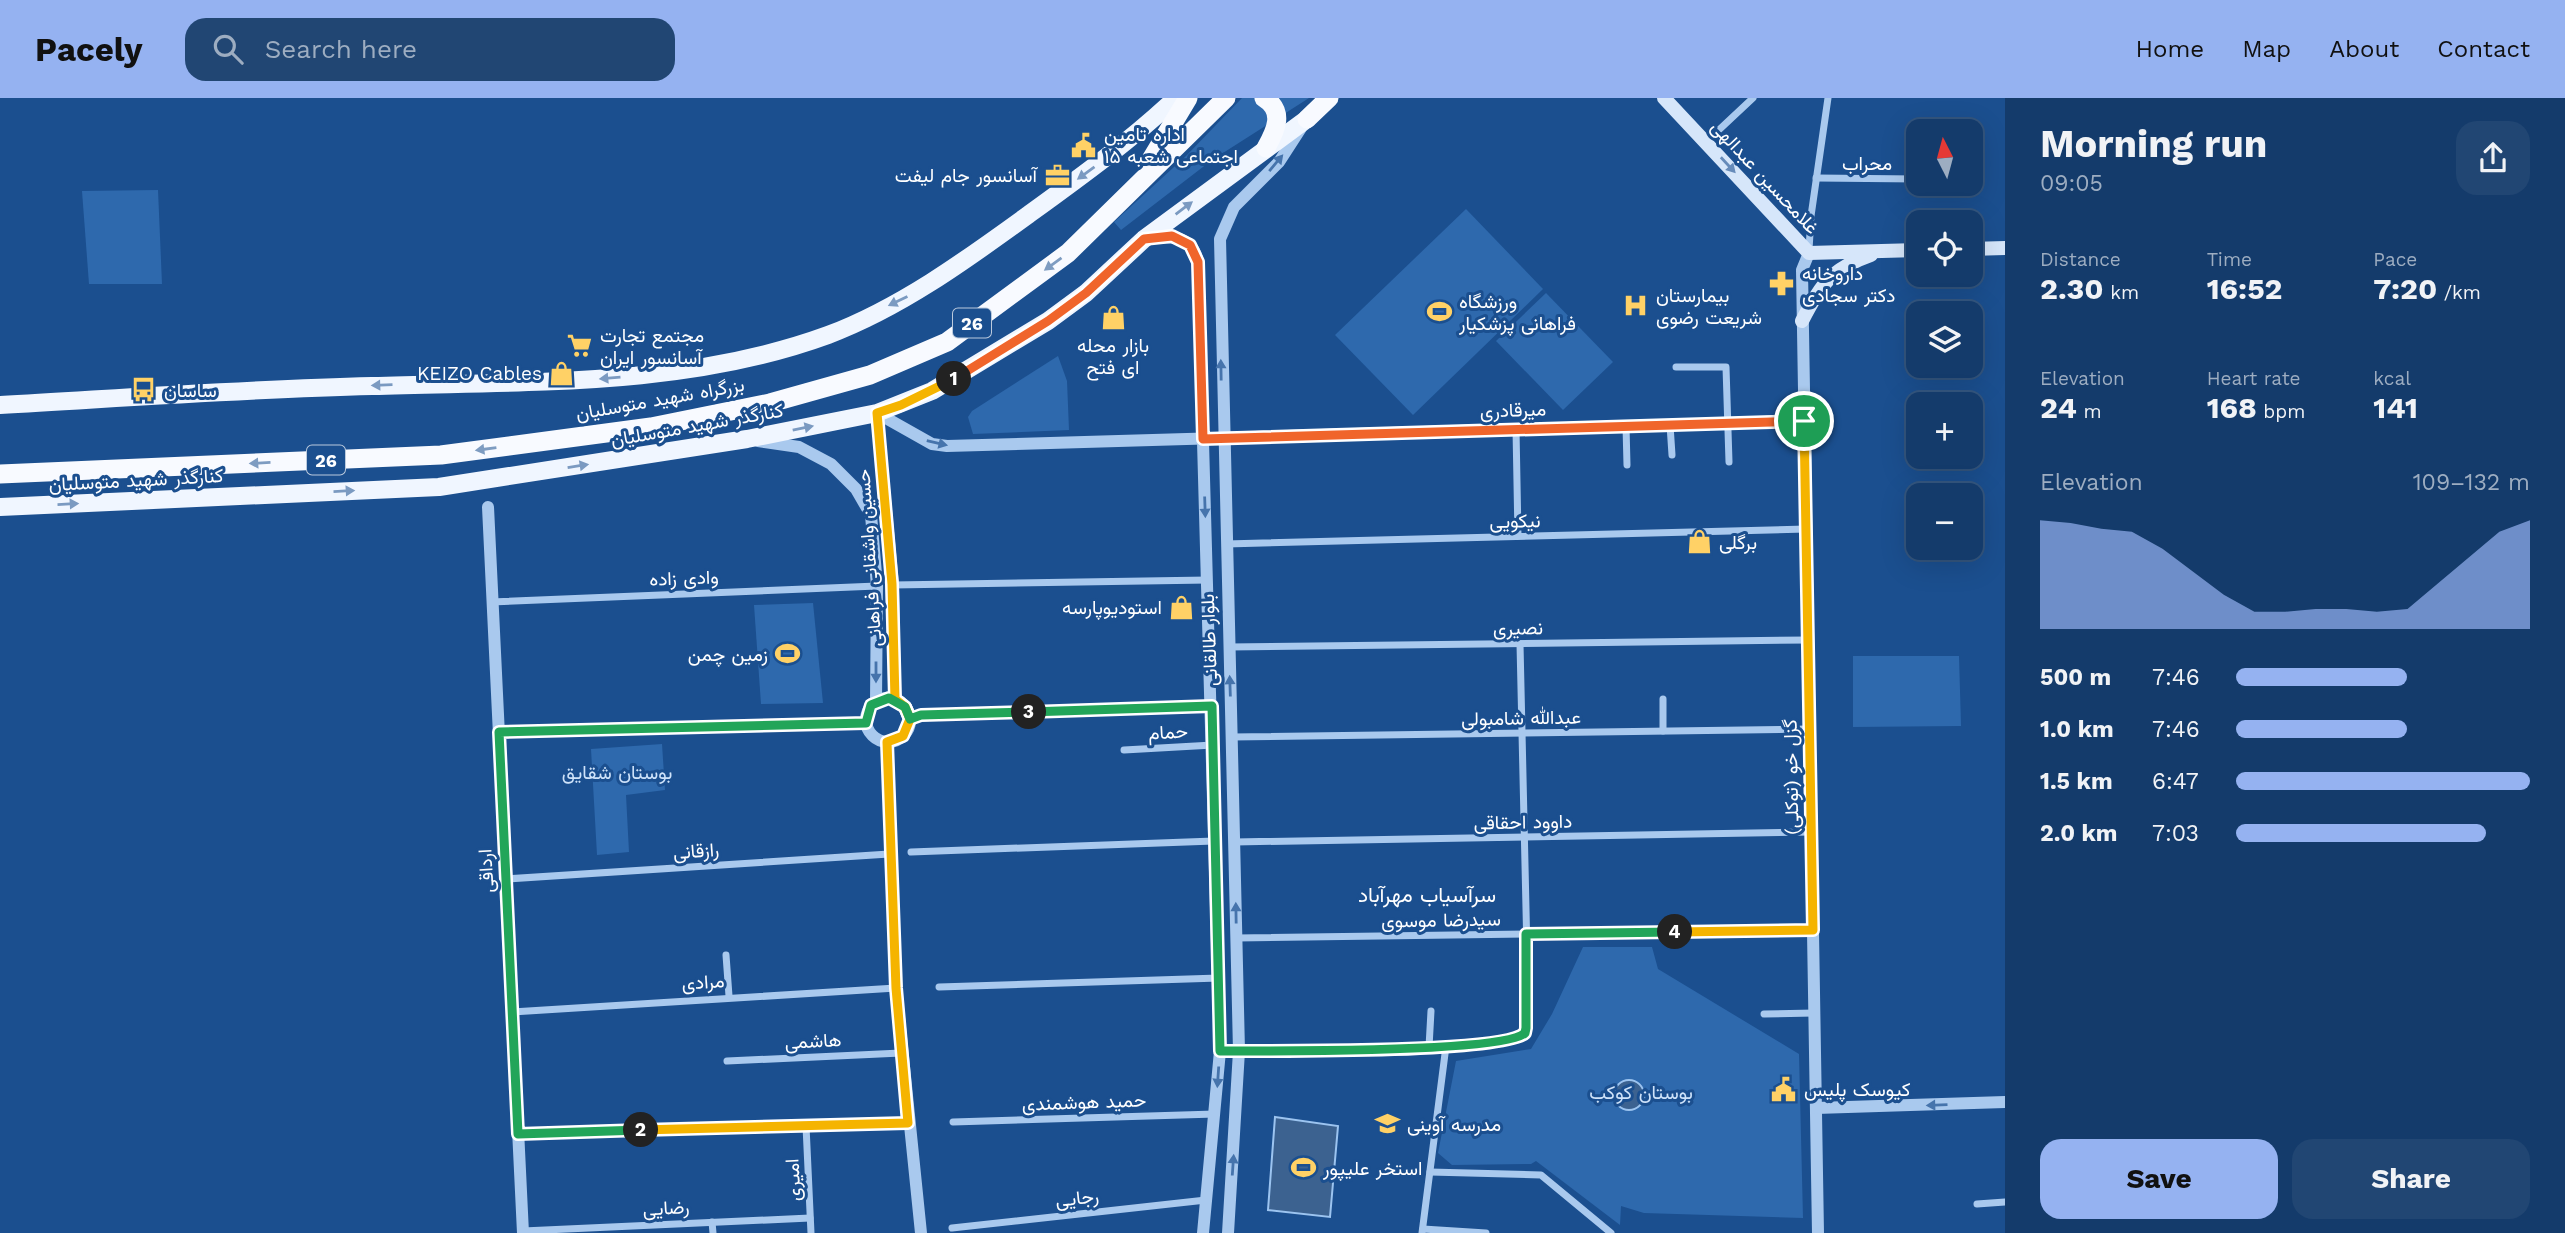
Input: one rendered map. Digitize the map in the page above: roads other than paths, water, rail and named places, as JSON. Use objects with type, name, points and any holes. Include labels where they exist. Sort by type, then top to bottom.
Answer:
[{"type":"highway","points":[[1129,193],[1188,98]]},
{"type":"highway","points":[[1264,98],[1272,103],[1278,116],[1276,129],[1266,148]]},
{"type":"highway","points":[[1307,119],[1329,98]]},
{"type":"highway","name":"بزرگراه شهید متوسلیان","points":[[0,474],[441,455],[651,427],[770,403],[870,375],[947,342],[1068,253],[1226,100]]},
{"type":"main road","points":[[0,405],[306,388],[591,379],[661,373],[748,357],[828,334],[908,296],[976,253],[1128,143],[1176,98]]},
{"type":"main road","name":"غلامحسین عبدالهی","points":[[1664,98],[1809,253]]},
{"type":"main road","name":"کنارگذر شهید متوسلیان","points":[[0,507],[439,487],[747,439],[877,413],[932,391],[1048,321],[1086,293],[1144,239],[1307,119]]},
{"type":"main road","points":[[1983,248],[2005,248]]},
{"type":"main road","points":[[1809,253],[1906,250]]},
{"type":"main road","points":[[1802,321],[1817,291],[1828,277],[1845,264],[1880,251]]},
{"type":"street","points":[[1706,142],[1753,98]]},
{"type":"street","points":[[1809,253],[1816,178],[1828,98]]},
{"type":"street","name":"بلوار طالقانی","points":[[1228,1233],[1239,1051],[1219,253],[1223,228],[1234,207],[1279,162],[1307,119]]},
{"type":"street","name":"محراب","points":[[1816,178],[1906,179]]},
{"type":"street","name":"بلوار طالقانی","points":[[1144,239],[1178,237],[1190,245],[1196,256],[1212,706],[1220,1051],[1203,1233]]},
{"type":"street","name":"گزل خو (توکلی)","points":[[1809,253],[1802,270],[1802,321],[1818,1233]]},
{"type":"street","points":[[1676,367],[1726,367],[1730,461]]},
{"type":"street","points":[[877,413],[932,444],[947,446],[1203,439]]},
{"type":"street","name":"حسین واشقانی فراهانی","points":[[877,413],[892,584],[895,699]]},
{"type":"street","name":"میرقادری","points":[[1203,439],[1804,421]]},
{"type":"street","points":[[1670,425],[1672,456]]},
{"type":"street","points":[[1626,426],[1627,465]]},
{"type":"street","points":[[1516,429],[1518,536]]},
{"type":"street","name":"حسین واشقانی فراهانی","points":[[747,439],[799,447],[816,455],[843,474],[871,515],[877,586],[876,701]]},
{"type":"street","name":"ارداقی","points":[[488,508],[523,1232]]},
{"type":"street","name":"نیکویی","points":[[1226,544],[1806,529]]},
{"type":"street","points":[[877,586],[1208,580]]},
{"type":"street","name":"وادی زاده","points":[[491,602],[877,586]]},
{"type":"street","name":"نصیری","points":[[1228,647],[1808,640]]},
{"type":"street","points":[[1220,1051],[1446,1046],[1516,1040],[1525,1033],[1526,934],[1520,644]]},
{"type":"street","points":[[895,699],[905,707],[910,719],[903,736],[887,742],[873,736],[866,723],[868,711],[876,701],[895,699]]},
{"type":"street","points":[[1663,699],[1663,731]]},
{"type":"street","points":[[910,719],[921,715],[1212,706]]},
{"type":"street","points":[[499,732],[866,723]]},
{"type":"street","name":"عبدالله شامبولی","points":[[1232,737],[1809,729]]},
{"type":"street","points":[[887,742],[896,988],[921,1233]]},
{"type":"street","name":"حمام","points":[[1124,750],[1213,745]]},
{"type":"street","name":"داوود احقاقی","points":[[1235,842],[1811,832]]},
{"type":"street","points":[[911,852],[1214,841]]},
{"type":"street","name":"رازقانی","points":[[506,879],[889,854]]},
{"type":"street","name":"سیدرضا موسوی","points":[[1237,938],[1813,930]]},
{"type":"street","points":[[726,955],[729,996]]},
{"type":"street","points":[[939,987],[1219,978]]},
{"type":"street","name":"مرادی","points":[[512,1012],[729,996],[896,988]]},
{"type":"street","points":[[1429,1047],[1431,1011]]},
{"type":"street","points":[[1764,1014],[1814,1013]]},
{"type":"street","points":[[1446,1046],[1422,1231],[1486,1233]]},
{"type":"street","name":"هاشمی","points":[[727,1061],[901,1053]]},
{"type":"street","points":[[1816,1108],[2005,1102]]},
{"type":"street","name":"حمید هوشمندی","points":[[953,1122],[1215,1114]]},
{"type":"street","points":[[518,1134],[908,1123]]},
{"type":"street","name":"امیری","points":[[806,1126],[811,1233]]},
{"type":"street","points":[[1430,1172],[1541,1175],[1611,1233]]},
{"type":"street","name":"رجایی","points":[[952,1228],[1206,1200]]},
{"type":"street","points":[[1977,1204],[2005,1202]]},
{"type":"street","name":"رضایی","points":[[523,1232],[810,1218]]},
{"type":"street","points":[[712,1222],[713,1233]]},
{"type":"place","name":"اداره تامین اجتماعی شعبه ۱۵","points":[[1084,145]]},
{"type":"place","name":"آسانسور جام لیفت","points":[[1057,175]]},
{"type":"place","name":"داروخانه دکتر سجادی","points":[[1782,284]]},
{"type":"place","name":"بیمارستان شریعت رضوی","points":[[1636,306]]},
{"type":"place","name":"ورزشگاه فراهانی پزشکیار","points":[[1439,312]]},
{"type":"place","name":"بازار محله ای فتح","points":[[1113,317]]},
{"type":"place","name":"مجتمع تجارت آسانسور ایران","points":[[580,346]]},
{"type":"place","name":"KEIZO Cables","points":[[562,373]]},
{"type":"place","name":"ساسان","points":[[144,390]]},
{"type":"place","name":"برگلی","points":[[1699,542]]},
{"type":"place","name":"استودیوپارسه","points":[[1182,607]]},
{"type":"place","name":"زمین چمن","points":[[788,654]]},
{"type":"place","name":"کیوسک پلیس","points":[[1784,1089]]},
{"type":"place","name":"مدرسه آوینی","points":[[1387,1124]]},
{"type":"place","name":"استخر علیپور","points":[[1303,1168]]},
{"type":"district","name":"سرآسیاب مهرآباد","points":[[1427,894]]},
{"type":"park label","name":"بوستان شقایق","points":[[617,772]]},
{"type":"park label","name":"بوستان کوکب","points":[[1641,1092]]}]
